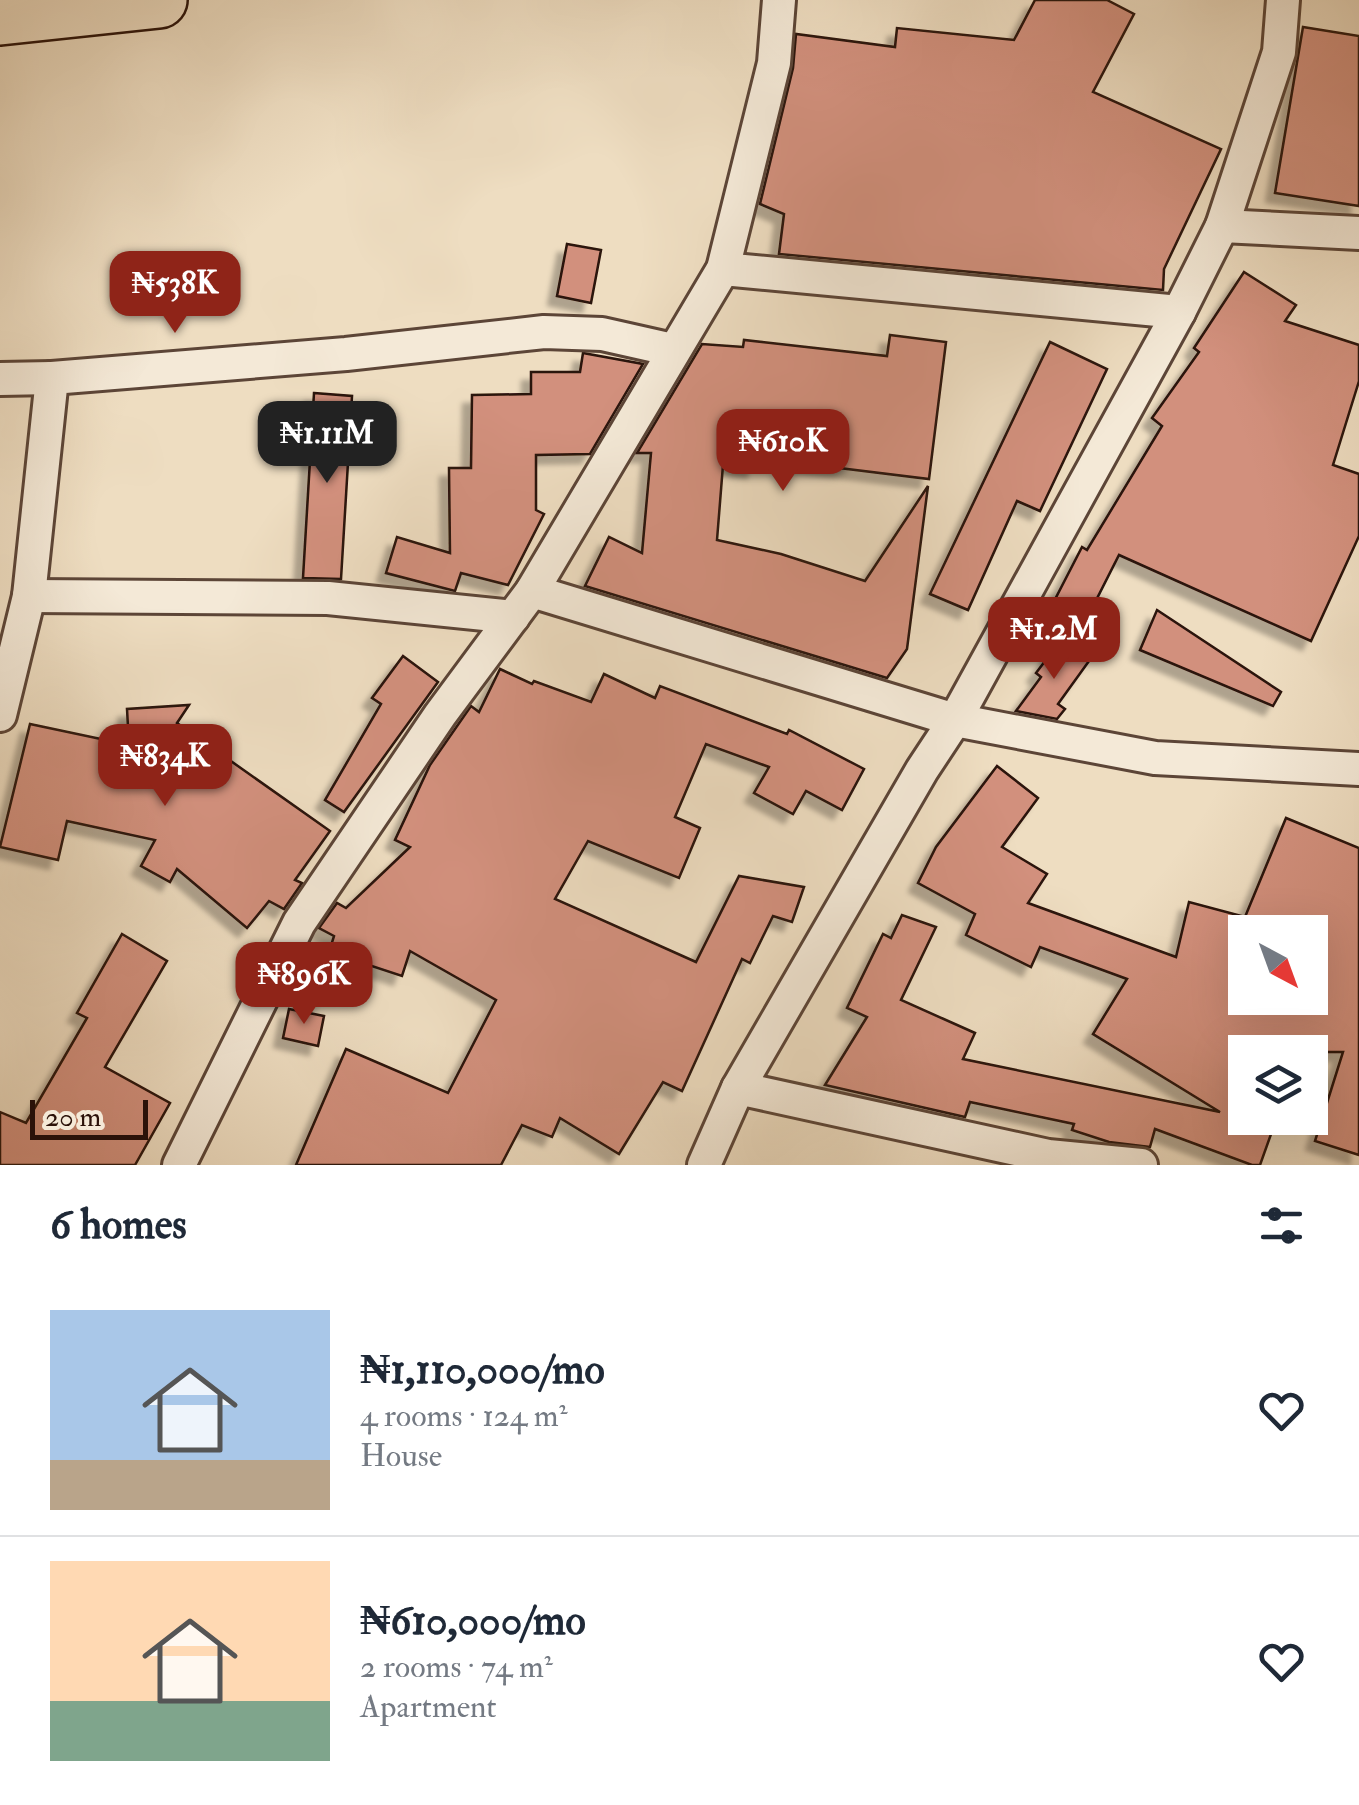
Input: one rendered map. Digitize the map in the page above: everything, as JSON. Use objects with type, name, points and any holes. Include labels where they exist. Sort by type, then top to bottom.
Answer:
[{"type":"highway","points":[[0,18],[159,0]]},
{"type":"street","points":[[179,1165],[300,923],[440,715],[532,591],[722,270],[774,63],[779,0]]},
{"type":"street","points":[[704,1165],[738,1088],[922,770],[955,720],[1179,312],[1222,226],[1279,52],[1283,0]]},
{"type":"street","points":[[1222,226],[1359,233]]},
{"type":"street","points":[[722,270],[1179,312]]},
{"type":"street","points":[[0,380],[346,354],[544,332],[602,334],[673,350]]},
{"type":"street","points":[[0,715],[30,596],[52,378]]},
{"type":"street","points":[[532,591],[955,720],[1154,758],[1359,770]]},
{"type":"street","points":[[30,596],[328,598],[513,617]]},
{"type":"street","points":[[738,1088],[1048,1156],[1141,1165]]},
{"type":"building","points":[[1035,0],[1107,0],[1134,14],[1093,92],[1221,149],[1164,269],[1163,290],[779,254],[784,214],[760,204],[793,68],[796,34],[895,47],[897,28],[1014,40]]},
{"type":"building","points":[[1303,27],[1359,36],[1359,206],[1275,193]]},
{"type":"building","points":[[567,244],[601,250],[591,303],[557,296]]},
{"type":"building","points":[[1244,272],[1296,305],[1285,321],[1359,345],[1359,381],[1333,465],[1359,474],[1359,536],[1311,641],[1119,555],[1081,630],[1048,613],[1082,547],[1087,550],[1162,426],[1152,418],[1199,352],[1194,348]]},
{"type":"building","points":[[890,335],[946,342],[929,479],[757,458],[756,469],[723,465],[717,540],[781,554],[865,581],[928,486],[907,649],[887,678],[585,586],[609,537],[642,553],[651,453],[637,453],[702,344],[743,347],[744,340],[887,356]]},
{"type":"building","points":[[1050,342],[1107,369],[1040,511],[1017,501],[968,610],[930,594]]},
{"type":"building","points":[[583,353],[643,364],[590,454],[536,455],[536,510],[544,514],[508,585],[461,573],[455,591],[386,573],[397,537],[450,553],[449,468],[471,468],[472,395],[531,394],[531,372],[580,372]]},
{"type":"building","points":[[314,393],[352,396],[341,579],[303,578]]},
{"type":"building","points":[[1157,610],[1281,692],[1273,706],[1140,650]]},
{"type":"building","points":[[1061,640],[1089,661],[1058,704],[1065,709],[1057,719],[1016,711],[1041,677],[1036,673]]},
{"type":"building","points":[[403,656],[438,682],[344,812],[325,800],[381,704],[372,698]]},
{"type":"building","points":[[500,669],[532,684],[534,681],[591,702],[604,674],[655,698],[660,686],[787,734],[789,730],[864,769],[842,810],[806,791],[793,814],[754,793],[769,767],[706,744],[675,817],[700,828],[679,878],[588,841],[555,899],[696,962],[739,876],[804,887],[792,922],[773,916],[750,963],[742,959],[682,1091],[663,1082],[619,1154],[560,1118],[552,1137],[522,1125],[501,1165],[296,1165],[346,1049],[448,1093],[496,1000],[410,951],[402,976],[329,952],[334,936],[319,928],[337,903],[346,908],[410,847],[395,840],[430,765],[471,706],[479,712]]},
{"type":"building","points":[[189,705],[177,723],[330,831],[295,880],[302,883],[284,909],[269,901],[247,928],[177,869],[170,882],[141,866],[155,840],[67,821],[58,860],[0,847],[30,724],[129,745],[127,709]]},
{"type":"building","points":[[997,766],[1038,798],[1002,847],[1047,874],[1028,903],[1176,957],[1189,902],[1238,915],[1228,915],[1228,1015],[1328,1015],[1328,915],[1246,915],[1286,818],[1359,848],[1359,1155],[1315,1141],[1317,1135],[1328,1135],[1328,1100],[1343,1052],[1328,1052],[1328,1035],[1228,1035],[1228,1135],[1271,1135],[1260,1165],[1155,1129],[1150,1147],[1109,1142],[1072,1130],[1074,1124],[970,1102],[965,1117],[825,1085],[867,1017],[847,1008],[883,934],[891,938],[902,915],[936,927],[901,1000],[975,1033],[963,1059],[1220,1112],[1093,1034],[1127,979],[1040,947],[1031,967],[966,935],[975,914],[918,883],[936,847]]},
{"type":"building","points":[[122,934],[167,961],[105,1067],[170,1103],[135,1165],[0,1165],[0,1112],[26,1123],[87,1018],[77,1013]]},
{"type":"building","points":[[289,1009],[324,1016],[318,1046],[283,1038]]}]
